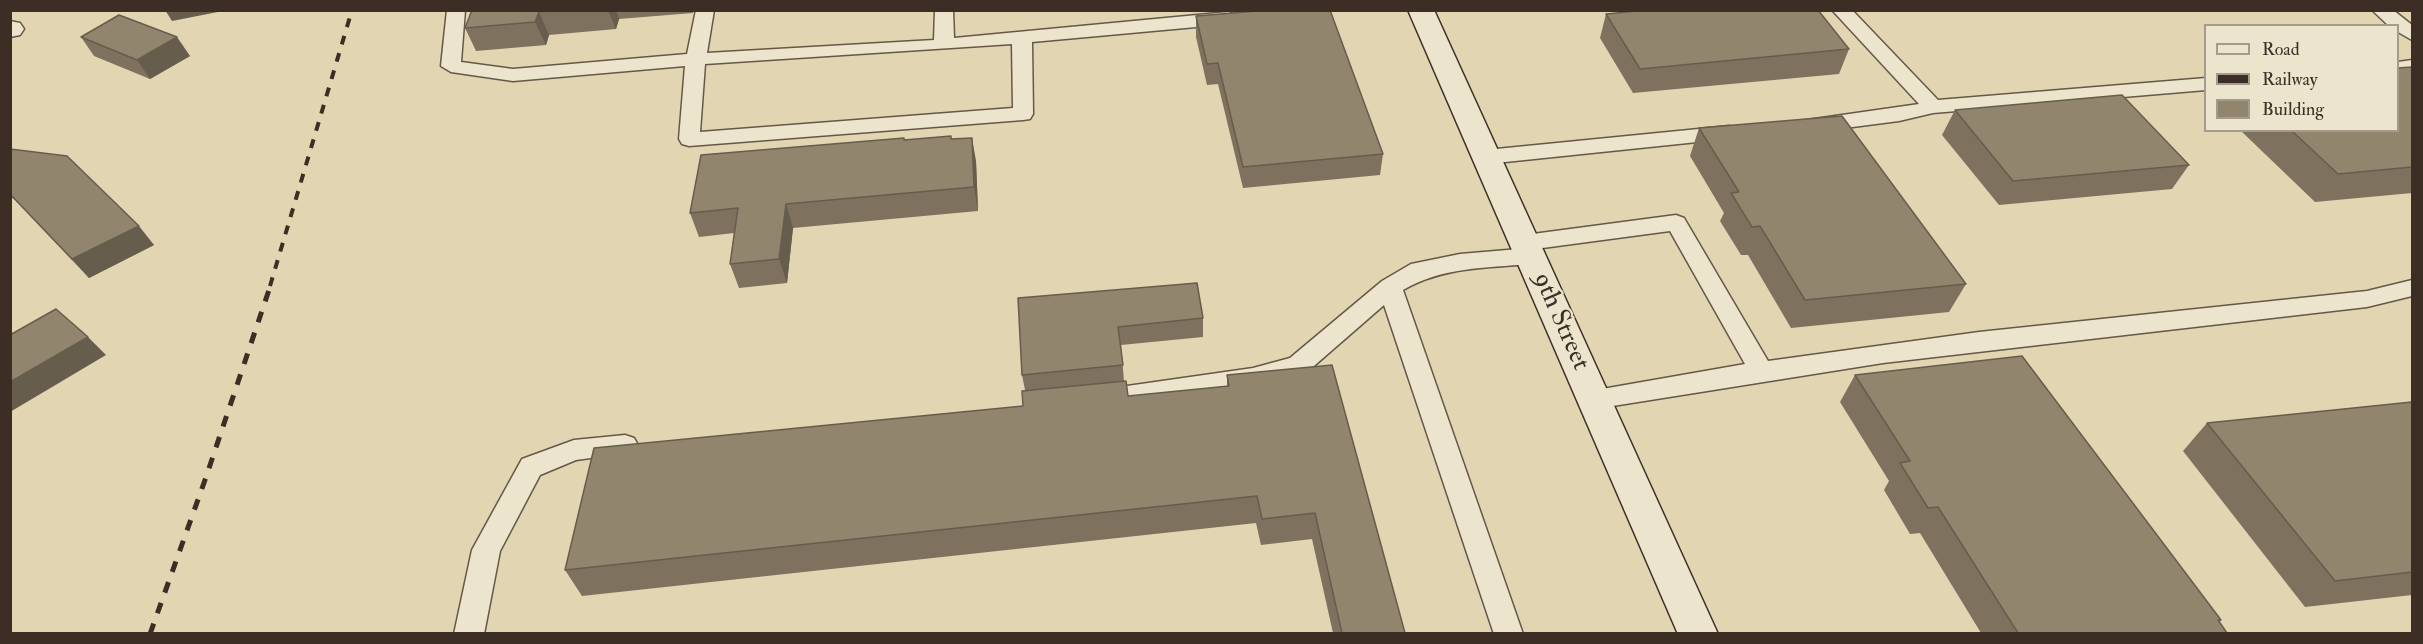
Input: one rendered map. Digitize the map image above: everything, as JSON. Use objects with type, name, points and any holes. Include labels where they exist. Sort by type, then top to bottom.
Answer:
[{"type":"street","name":"9th Street","points":[[1421,10],[1698,633]]},
{"type":"lane","points":[[456,10],[451,66],[513,75],[696,59],[944,45],[1248,16]]},
{"type":"lane","points":[[705,10],[696,59],[689,139],[1023,114],[1022,38]]},
{"type":"lane","points":[[944,10],[944,45]]},
{"type":"lane","points":[[1841,11],[1848,10]]},
{"type":"lane","points":[[2381,10],[2412,34]]},
{"type":"lane","points":[[1841,11],[1933,107]]},
{"type":"lane","points":[[1788,128],[1899,115],[1933,107],[2204,84]]},
{"type":"lane","points":[[1486,158],[1755,131]]},
{"type":"lane","points":[[1100,399],[1147,394],[1253,376],[1298,365],[1390,287],[1419,270],[1676,223],[1761,370]]},
{"type":"lane","points":[[1390,287],[1509,633]]},
{"type":"lane","points":[[1594,399],[1900,349],[2367,299],[2412,288]]},
{"type":"lane","points":[[469,633],[486,550],[531,467],[574,450],[652,443]]},
{"type":"building","points":[[472,10],[554,10],[539,12],[535,22],[465,28]]},
{"type":"building","points":[[1269,10],[1330,10],[1383,154],[1243,167],[1218,63],[1207,64],[1196,16]]},
{"type":"building","points":[[1648,10],[1818,10],[1849,49],[1640,69],[1606,14]]},
{"type":"building","points":[[119,15],[177,37],[137,60],[81,37]]},
{"type":"building","points":[[2412,67],[2412,167],[2338,174],[2293,132],[2399,132],[2399,68]]},
{"type":"building","points":[[2122,95],[2189,165],[2013,181],[1955,110]]},
{"type":"building","points":[[1842,116],[1966,284],[1805,300],[1760,226],[1752,227],[1731,193],[1739,192],[1699,128]]},
{"type":"building","points":[[951,136],[951,139],[972,138],[974,187],[786,204],[779,259],[730,264],[738,208],[690,213],[701,155]]},
{"type":"building","points":[[10,149],[67,156],[139,226],[72,259],[10,194]]},
{"type":"building","points":[[1197,283],[1203,318],[1118,327],[1123,365],[1022,375],[1018,298]]},
{"type":"building","points":[[56,309],[88,337],[10,382],[10,335]]},
{"type":"building","points":[[2022,356],[2221,620],[2218,620],[2227,633],[2018,633],[1938,507],[1928,508],[1900,463],[1910,461],[1855,375]]},
{"type":"building","points":[[1332,365],[1405,633],[1342,633],[1315,513],[1262,519],[1257,496],[565,570],[594,448],[1023,406],[1022,391],[1126,381],[1128,396],[1229,386],[1227,375]]},
{"type":"building","points":[[2412,402],[2412,572],[2335,581],[2207,423]]},
{"type":"railway","points":[[270,286],[352,10]]},
{"type":"railway","points":[[150,634],[271,284]]}]
